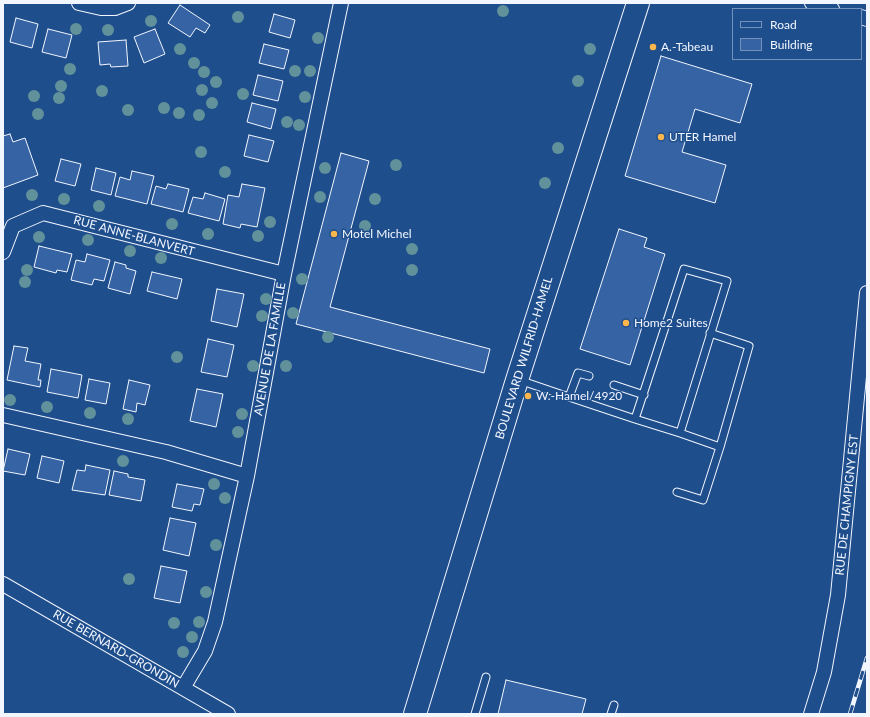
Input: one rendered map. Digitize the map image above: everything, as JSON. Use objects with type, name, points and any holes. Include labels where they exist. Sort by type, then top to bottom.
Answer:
[{"type":"main road","name":"BOULEVARD WILFRID-HAMEL","points":[[415,714],[517,380],[638,3]]},
{"type":"street","points":[[79,3],[101,8],[115,8],[128,3]]},
{"type":"street","name":"AVENUE DE LA FAMILLE","points":[[183,688],[205,651],[215,622],[247,476],[284,274],[341,3]]},
{"type":"street","points":[[812,3],[829,8]]},
{"type":"street","name":"RUE ANNE-BLANVERT","points":[[3,252],[13,226],[43,213],[284,274]]},
{"type":"street","name":"RUE DE CHAMPIGNY EST","points":[[811,714],[824,672],[838,595],[867,293]]},
{"type":"street","points":[[3,415],[166,452],[247,476]]},
{"type":"street","name":"RUE BERNARD-GRONDIN","points":[[3,584],[183,688],[210,707],[228,714]]},
{"type":"lane","points":[[635,418],[644,395],[684,269],[727,281],[680,433]]},
{"type":"lane","points":[[677,492],[702,500],[720,447],[749,346],[710,333]]},
{"type":"lane","points":[[569,397],[578,373],[589,376]]},
{"type":"lane","points":[[517,380],[720,447]]},
{"type":"lane","points":[[614,385],[644,395]]},
{"type":"lane","points":[[475,714],[486,677]]},
{"type":"lane","points":[[611,714],[614,705]]},
{"type":"building","points":[[180,5],[210,25],[205,33],[196,28],[190,37],[168,23]]},
{"type":"building","points":[[274,14],[295,20],[290,38],[269,32]]},
{"type":"building","points":[[16,18],[38,24],[32,48],[10,42]]},
{"type":"building","points":[[48,29],[72,35],[66,58],[42,52]]},
{"type":"building","points":[[155,29],[165,54],[144,63],[134,37]]},
{"type":"building","points":[[126,40],[128,66],[111,67],[110,64],[100,65],[98,42]]},
{"type":"building","points":[[264,44],[289,50],[284,69],[259,63]]},
{"type":"building","name":"UTER Hamel","points":[[661,56],[752,84],[740,123],[695,109],[682,152],[726,165],[715,203],[625,176]]},
{"type":"building","points":[[258,75],[283,81],[278,101],[253,95]]},
{"type":"building","points":[[252,103],[276,109],[271,129],[247,122]]},
{"type":"building","points":[[10,134],[13,142],[25,138],[38,175],[3,188],[3,136]]},
{"type":"building","points":[[249,135],[274,141],[268,162],[244,156]]},
{"type":"building","name":"Motel Michel","points":[[341,153],[369,161],[330,307],[490,349],[484,373],[296,324]]},
{"type":"building","points":[[61,159],[81,164],[75,186],[55,181]]},
{"type":"building","points":[[96,168],[116,173],[111,195],[91,190]]},
{"type":"building","points":[[132,171],[154,176],[147,204],[115,196],[120,177],[130,180]]},
{"type":"building","points":[[168,184],[189,189],[183,212],[151,204],[156,186],[166,189]]},
{"type":"building","points":[[242,184],[265,188],[257,227],[241,224],[240,228],[223,224],[228,195],[239,197]]},
{"type":"building","points":[[205,193],[225,199],[219,221],[188,213],[193,197],[203,199]]},
{"type":"building","points":[[619,229],[647,238],[644,247],[665,254],[630,365],[580,349]]},
{"type":"building","points":[[39,246],[72,254],[67,272],[57,270],[56,273],[34,267]]},
{"type":"building","points":[[87,254],[110,260],[104,281],[94,279],[92,285],[71,280],[76,260],[85,262]]},
{"type":"building","points":[[115,262],[126,265],[126,268],[136,271],[130,294],[108,288]]},
{"type":"building","points":[[152,272],[182,279],[177,299],[147,291]]},
{"type":"building","points":[[217,289],[244,294],[237,327],[211,321]]},
{"type":"building","points":[[208,339],[234,345],[227,377],[201,372]]},
{"type":"building","points":[[14,346],[28,348],[25,361],[41,364],[38,380],[41,380],[40,387],[7,380]]},
{"type":"building","points":[[51,369],[82,375],[78,398],[47,392]]},
{"type":"building","points":[[89,379],[110,383],[106,404],[85,400]]},
{"type":"building","points":[[129,380],[150,385],[145,405],[137,403],[136,412],[123,409]]},
{"type":"building","points":[[197,389],[223,394],[216,427],[190,421]]},
{"type":"building","points":[[8,449],[30,454],[25,475],[3,471]]},
{"type":"building","points":[[42,456],[64,461],[59,483],[37,478]]},
{"type":"building","points":[[86,465],[110,470],[105,495],[72,490],[77,470],[85,471]]},
{"type":"building","points":[[114,471],[128,474],[128,477],[145,480],[141,501],[109,495]]},
{"type":"building","points":[[177,484],[204,489],[200,505],[194,504],[192,511],[172,507]]},
{"type":"building","points":[[170,518],[196,523],[189,556],[163,550]]},
{"type":"building","points":[[161,566],[187,571],[180,603],[154,598]]},
{"type":"building","points":[[506,680],[586,699],[582,714],[498,714]]},
{"type":"railway","points":[[850,714],[867,658]]},
{"type":"place","name":"A.-Tabeau","points":[[653,47]]},
{"type":"place","name":"UTER Hamel","points":[[661,137]]},
{"type":"place","name":"Motel Michel","points":[[334,234]]},
{"type":"place","name":"Home2 Suites","points":[[626,323]]},
{"type":"place","name":"W.-Hamel/4920","points":[[528,396]]}]
